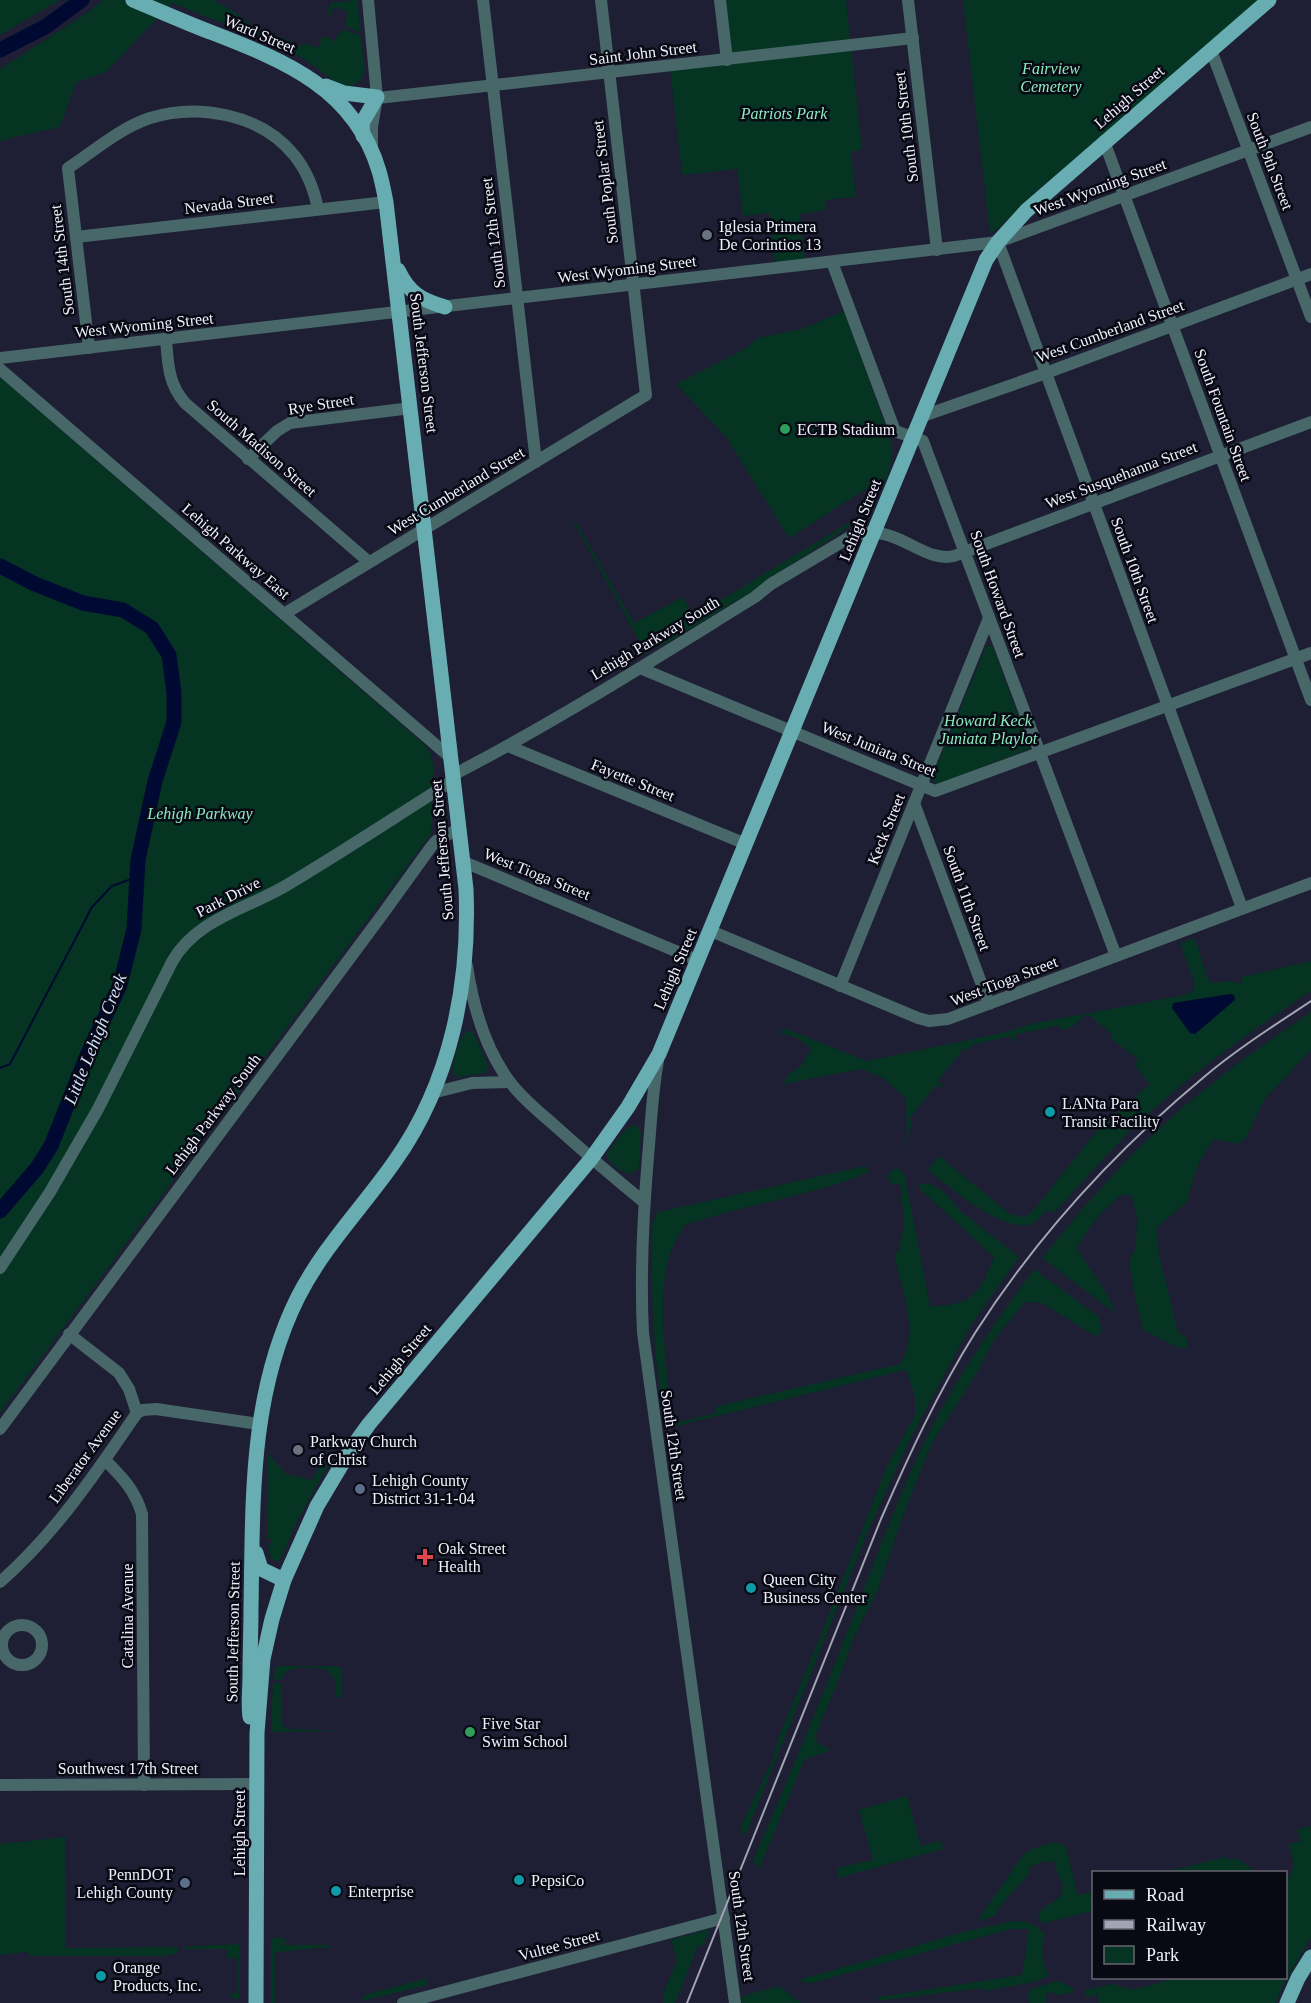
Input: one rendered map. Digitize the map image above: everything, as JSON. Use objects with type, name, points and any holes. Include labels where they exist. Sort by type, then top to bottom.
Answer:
[{"type":"main road","name":"Ward Street","points":[[133,0],[294,68],[314,80],[334,98],[360,131]]},
{"type":"main road","name":"Lehigh Street","points":[[256,2003],[257,1733],[263,1659],[284,1580],[317,1506],[333,1476],[357,1441],[591,1159],[628,1107],[659,1054],[920,417],[985,263],[998,242],[1026,211],[1104,141],[1269,0]]},
{"type":"main road","points":[[314,80],[334,90],[377,97],[360,131]]},
{"type":"main road","name":"South Jefferson Street","points":[[257,1733],[249,1708],[253,1483],[264,1397],[278,1347],[302,1290],[329,1245],[395,1161],[432,1093],[454,1028],[466,956],[467,917],[464,862],[386,202],[379,170],[360,131]]},
{"type":"main road","points":[[393,261],[405,285],[415,294],[428,302],[445,307]]},
{"type":"main road","name":"South Jefferson Street","points":[[253,1529],[256,1558],[261,1569],[284,1580]]},
{"type":"main road","points":[[1287,2003],[1298,1978],[1311,1957]]},
{"type":"street","points":[[368,0],[377,97],[371,140],[374,157]]},
{"type":"street","name":"South 12th Street","points":[[483,0],[536,462]]},
{"type":"street","name":"South Poplar Street","points":[[601,0],[646,395]]},
{"type":"street","points":[[720,0],[727,60]]},
{"type":"street","name":"South 10th Street","points":[[908,0],[937,250]]},
{"type":"street","name":"Saint John Street","points":[[334,98],[357,101],[377,97],[399,97],[913,38]]},
{"type":"street","name":"South 9th Street","points":[[1211,50],[1311,316]]},
{"type":"street","name":"South 14th Street","points":[[89,348],[68,168],[130,126],[177,112],[210,112],[243,120],[281,142],[294,154],[303,167],[315,194],[318,209]]},
{"type":"street","name":"West Wyoming Street","points":[[0,358],[998,242],[1311,127]]},
{"type":"street","name":"South Fountain Street","points":[[1104,141],[1311,700]]},
{"type":"street","name":"Nevada Street","points":[[76,237],[386,202]]},
{"type":"street","name":"South 10th Street","points":[[998,242],[1242,908]]},
{"type":"street","name":"South Howard Street","points":[[832,262],[895,431],[923,441],[1116,956]]},
{"type":"street","name":"West Cumberland Street","points":[[920,417],[1046,373],[1311,274]]},
{"type":"street","name":"South Madison Street","points":[[166,339],[169,374],[184,403],[369,562]]},
{"type":"street","name":"Lehigh Parkway East","points":[[0,369],[451,758]]},
{"type":"street","name":"West Cumberland Street","points":[[284,614],[646,395]]},
{"type":"street","name":"Rye Street","points":[[249,459],[277,431],[291,423],[411,408]]},
{"type":"street","name":"West Susquehanna Street","points":[[874,532],[885,534],[942,557],[948,557],[1311,422]]},
{"type":"street","name":"Lehigh Parkway South","points":[[454,778],[640,668],[755,597],[771,584],[850,537],[860,533],[874,532]]},
{"type":"street","name":"Keck Street","points":[[840,986],[989,618]]},
{"type":"street","name":"West Juniata Street","points":[[640,668],[934,791],[1311,653]]},
{"type":"street","name":"Fayette Street","points":[[508,746],[746,844]]},
{"type":"street","name":"Park Drive","points":[[0,1268],[50,1192],[98,1109],[172,962],[183,946],[204,927],[287,885],[454,778]]},
{"type":"street","name":"South 11th Street","points":[[914,803],[988,1004]]},
{"type":"street","name":"Lehigh Parkway South","points":[[0,1429],[431,847],[436,841],[460,828]]},
{"type":"street","name":"West Tioga Street","points":[[464,862],[698,960]]},
{"type":"street","name":"West Tioga Street","points":[[711,931],[929,1021],[948,1019],[1311,883]]},
{"type":"street","points":[[466,956],[478,1016],[494,1057],[510,1082],[591,1159],[644,1202]]},
{"type":"street","name":"South 12th Street","points":[[659,1054],[654,1085],[644,1202],[641,1283],[645,1357],[735,2003]]},
{"type":"street","points":[[432,1093],[472,1083],[510,1082]]},
{"type":"street","points":[[69,1334],[119,1373],[129,1389],[137,1413]]},
{"type":"street","name":"Liberator Avenue","points":[[0,1582],[52,1530],[137,1413],[156,1409],[259,1424]]},
{"type":"street","name":"Catalina Avenue","points":[[105,1460],[126,1480],[133,1491],[142,1520],[144,1785]]},
{"type":"street","points":[[0,1618],[8,1630]]},
{"type":"street","name":"Southwest 17th Street","points":[[0,1785],[257,1784]]},
{"type":"street","name":"Vultee Street","points":[[403,2003],[724,1918]]},
{"type":"green space","points":[[0,0],[60,0],[0,35]]},
{"type":"green space","points":[[103,0],[213,0],[235,12],[252,26],[286,39],[282,47],[172,3],[107,71],[76,83],[60,127],[0,142],[0,69],[84,15]]},
{"type":"green space","points":[[357,0],[361,33],[345,26],[348,12],[335,6],[331,15],[329,14],[326,19],[331,3]]},
{"type":"green space","name":"Patriots Park","points":[[723,0],[846,0],[862,150],[852,151],[856,197],[825,200],[826,210],[800,214],[805,260],[775,264],[769,213],[743,216],[737,169],[682,175],[670,69],[730,63]]},
{"type":"green space","name":"Fairview Cemetery","points":[[963,0],[1260,0],[1031,196],[990,234]]},
{"type":"green space","points":[[343,29],[361,36],[365,71],[359,82],[347,87],[338,84],[303,58],[285,49],[288,40],[302,46],[304,43],[318,48],[323,36],[335,41]]},
{"type":"green space","name":"ECTB Stadium","points":[[844,311],[892,444],[890,467],[886,481],[882,479],[789,538],[726,437],[676,384],[745,349],[758,338],[802,329]]},
{"type":"green space","name":"Lehigh Parkway","points":[[0,377],[424,744],[430,752],[434,767],[431,834],[0,1413]]},
{"type":"green space","points":[[865,508],[868,509],[865,516],[780,575],[643,655],[638,654],[635,645],[640,642],[574,523],[576,522],[634,623],[683,597],[694,616],[857,518],[859,519],[865,512]]},
{"type":"green space","name":"Howard Keck Juniata Playlot","points":[[989,645],[993,647],[1030,748],[935,783],[932,779],[933,775],[986,647]]},
{"type":"green space","points":[[1195,938],[1211,983],[1231,981],[1241,984],[1242,977],[1311,961],[1311,991],[1232,1046],[1175,1090],[1130,1131],[1055,1212],[1045,1211],[1030,1224],[1016,1224],[989,1214],[928,1170],[939,1156],[1010,1214],[1024,1217],[1033,1211],[1100,1127],[1150,1084],[1134,1065],[1138,1059],[1110,1038],[1112,1034],[1087,1014],[1068,1028],[1060,1029],[1059,1025],[1015,1035],[1016,1041],[1013,1042],[1011,1036],[972,1045],[969,1051],[964,1048],[938,1081],[943,1085],[940,1088],[936,1085],[909,1119],[912,1122],[906,1143],[901,1148],[907,1137],[906,1098],[883,1078],[862,1069],[783,1084],[790,1073],[802,1065],[811,1048],[797,1038],[780,1033],[784,1028],[866,1061],[1007,1032],[1031,1024],[1179,996],[1192,992],[1195,985],[1180,943]]},
{"type":"green space","points":[[1311,1012],[1311,1050],[1265,1099],[1246,1138],[1239,1144],[1214,1139],[1197,1168],[1188,1201],[1156,1228],[1159,1255],[1178,1332],[1187,1338],[1187,1348],[1179,1348],[1143,1330],[1129,1262],[1136,1247],[1137,1216],[1131,1195],[1121,1195],[1108,1207],[1091,1226],[1077,1248],[1108,1296],[1115,1313],[1042,1258],[1084,1207],[1136,1150],[1184,1106],[1238,1063]]},
{"type":"green space","points":[[467,1031],[473,1032],[489,1067],[484,1073],[459,1077],[453,1074],[453,1064],[456,1051]]},
{"type":"green space","points":[[632,1125],[638,1127],[641,1133],[638,1170],[629,1174],[615,1166],[606,1154]]},
{"type":"green space","points":[[865,1166],[869,1172],[846,1181],[685,1225],[671,1250],[666,1270],[663,1321],[668,1388],[660,1392],[654,1329],[651,1245],[653,1224],[658,1212]]},
{"type":"green space","points":[[900,1169],[905,1176],[930,1306],[956,1304],[972,1295],[979,1289],[994,1257],[920,1189],[919,1184],[930,1184],[942,1191],[958,1209],[1019,1257],[971,1325],[909,1441],[868,1531],[745,1836],[740,1828],[772,1761],[778,1739],[887,1466],[915,1415],[915,1396],[906,1370],[664,1429],[661,1402],[670,1402],[672,1424],[715,1413],[717,1406],[900,1364],[906,1352],[909,1326],[908,1312],[895,1259],[895,1252],[900,1250],[904,1227],[900,1199],[903,1196],[899,1183],[892,1185],[887,1178],[890,1171]]},
{"type":"green space","points":[[1034,1269],[1099,1317],[1102,1331],[1097,1337],[1042,1303],[1025,1302],[994,1340],[976,1375],[933,1441],[906,1507],[877,1592],[854,1637],[816,1735],[817,1743],[831,1750],[805,1759],[759,1869],[753,1861],[917,1458],[940,1411],[965,1370]]},
{"type":"green space","points":[[268,1453],[287,1475],[311,1481],[326,1457],[330,1459],[298,1519],[280,1561],[271,1560],[268,1544],[271,1543],[271,1539],[268,1539]]},
{"type":"green space","points":[[275,1666],[336,1666],[342,1668],[342,1697],[336,1697],[336,1681],[327,1670],[301,1667],[288,1671],[281,1680],[274,1680]]},
{"type":"green space","points":[[273,1683],[281,1683],[283,1726],[288,1729],[342,1731],[271,1732]]},
{"type":"green space","points":[[907,1796],[921,1846],[940,1841],[943,1849],[838,1878],[837,1868],[873,1860],[859,1810]]},
{"type":"green space","points":[[1311,1826],[1311,1938],[1287,1978],[1287,1878],[1292,1871],[1293,1863],[1288,1844],[1301,1841],[1297,1829]]},
{"type":"green space","points":[[65,1837],[66,1948],[178,1947],[178,1953],[166,1956],[29,1956],[28,1952],[0,1955],[0,1844]]},
{"type":"green space","points":[[1052,1843],[1062,1843],[1066,1847],[1078,1895],[1092,1892],[1092,1911],[1043,1923],[1038,1918],[1040,1911],[1061,1896],[1063,1885],[1055,1862],[1045,1862],[1030,1867],[1028,1875],[998,1909],[995,1916],[977,1921],[1023,1855],[1032,1849]]},
{"type":"green space","points":[[1225,1857],[1228,1860],[1238,1859],[1255,1871],[1170,1871]]},
{"type":"green space","points":[[1013,1921],[1031,1924],[1045,1935],[1042,1956],[1049,1976],[1034,1982],[984,1991],[982,1988],[877,2001],[879,1997],[1022,1975],[1029,1929],[1011,1929],[811,1983],[800,1982],[802,1979],[967,1931]]},
{"type":"green space","points":[[709,1929],[708,1937],[704,1940],[706,1945],[698,1946],[675,2003],[663,2003],[663,1994],[677,1961],[671,1940]]},
{"type":"green space","points":[[285,1938],[286,1945],[329,1945],[329,1948],[275,1952],[275,2003],[271,2003],[271,1939]]},
{"type":"green space","points":[[239,1944],[239,1999],[234,1999],[229,1995],[229,1993],[237,1993],[237,1958],[228,1958],[228,1949],[183,1949],[183,1947]]},
{"type":"green space","points":[[427,1978],[428,1985],[361,2001],[365,1995]]},
{"type":"green space","points":[[1167,1979],[1286,1979],[1276,2003],[1099,2003],[1097,1995],[1085,1997],[1085,1990],[1114,1984],[1129,1989]]},
{"type":"green space","points":[[1057,1981],[1074,1990],[1071,1993],[1045,1994],[1046,2003],[1029,2003],[1028,1993],[1031,1989]]},
{"type":"green space","points":[[779,1986],[801,2003],[742,2003],[741,1998],[746,1995]]},
{"type":"water","points":[[1234,995],[1235,1000],[1195,1034],[1190,1033],[1172,1008],[1173,1003]]},
{"type":"waterway","name":"Little Lehigh Creek","points":[[0,50],[45,27],[82,0]]},
{"type":"waterway","name":"Little Lehigh Creek","points":[[0,566],[35,584],[83,603],[123,610],[152,628],[169,655],[174,693],[174,722],[155,781],[138,860],[134,929],[120,985],[86,1058],[51,1146],[37,1168],[0,1211]]},
{"type":"waterway","points":[[0,1068],[10,1064],[92,907],[112,886],[137,877]]},
{"type":"railway","points":[[687,2003],[881,1519],[925,1424],[975,1333],[1024,1262],[1051,1229],[1079,1196],[1139,1135],[1217,1067],[1311,1001]]},
{"type":"place","name":"Iglesia Primera De Corintios 13","points":[[707,235]]},
{"type":"place","name":"ECTB Stadium","points":[[785,429]]},
{"type":"place","name":"LANta Para Transit Facility","points":[[1050,1112]]},
{"type":"place","name":"Parkway Church of Christ","points":[[298,1450]]},
{"type":"place","name":"Lehigh County District 31-1-04","points":[[360,1489]]},
{"type":"place","name":"Oak Street Health","points":[[425,1557]]},
{"type":"place","name":"Queen City Business Center","points":[[751,1588]]},
{"type":"place","name":"Five Star Swim School","points":[[470,1732]]},
{"type":"place","name":"PepsiCo","points":[[519,1880]]},
{"type":"place","name":"PennDOT Lehigh County","points":[[185,1883]]},
{"type":"place","name":"Enterprise","points":[[336,1891]]},
{"type":"place","name":"Orange Products, Inc.","points":[[101,1976]]}]
